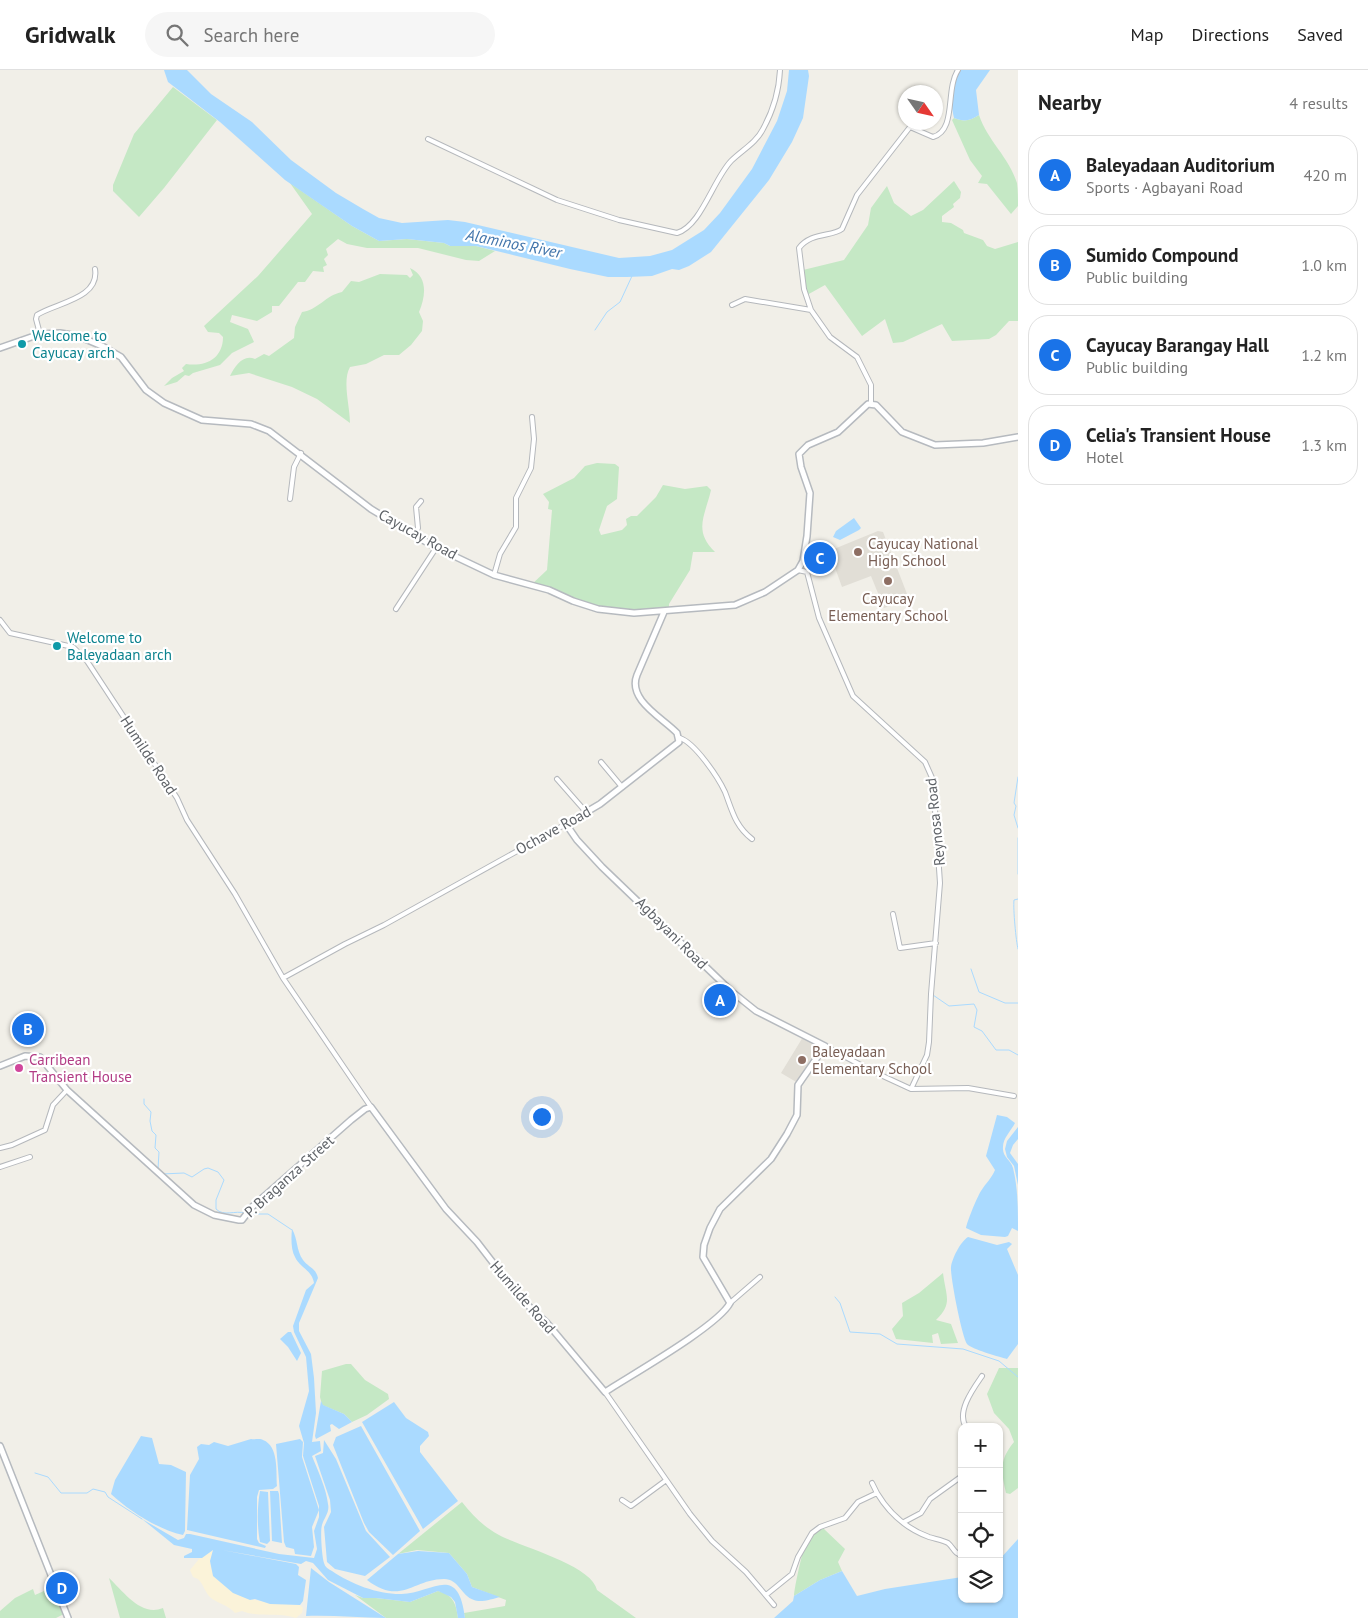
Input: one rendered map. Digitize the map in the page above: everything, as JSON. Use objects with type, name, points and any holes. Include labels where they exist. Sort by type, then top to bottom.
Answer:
[{"type":"street","points":[[428,139],[502,176],[557,200],[619,220],[677,233],[691,224],[705,205],[722,172],[760,136],[774,104],[780,70]]},
{"type":"street","points":[[958,70],[950,94],[949,119],[939,135],[933,137],[914,127],[910,127],[857,195],[842,229],[838,232],[822,234],[800,246],[804,289],[811,310],[830,337],[857,357],[871,385],[871,403],[902,432],[935,445],[983,443],[1018,436]]},
{"type":"street","points":[[40,334],[36,320],[37,315],[88,292],[94,282],[95,269]]},
{"type":"street","points":[[732,304],[745,299],[811,310]]},
{"type":"street","name":"Cayucay Road","points":[[0,348],[40,334],[68,334],[102,346],[120,357],[146,390],[164,403],[202,420],[258,426],[274,434],[371,509],[436,548],[494,575],[549,590],[598,609],[634,613],[735,605],[765,592],[798,570],[803,561],[810,493],[801,467],[799,454],[808,445],[838,432],[864,406],[871,403]]},
{"type":"street","points":[[494,575],[500,554],[514,534],[518,520],[515,504],[516,498],[530,471],[534,439],[532,417]]},
{"type":"street","points":[[290,499],[294,467],[300,453]]},
{"type":"street","points":[[414,536],[418,528],[416,507],[420,501]]},
{"type":"street","points":[[396,610],[436,548]]},
{"type":"street","name":"Reynosa Road","points":[[803,561],[808,572],[818,618],[853,696],[874,718],[917,754],[931,773],[935,834],[941,875],[928,1050],[912,1089]]},
{"type":"street","points":[[798,570],[808,572]]},
{"type":"street","points":[[664,612],[637,675],[635,686],[640,698],[701,756],[725,792],[739,827],[752,839]]},
{"type":"street","name":"Humilde Road","points":[[0,620],[5,630],[13,635],[57,643],[77,649],[87,661],[175,794],[187,820],[227,882],[283,978],[370,1107],[446,1209],[476,1242],[521,1300],[547,1323],[605,1392],[665,1481],[712,1542],[746,1572],[774,1605]]},
{"type":"street","name":"Ochave Road","points":[[283,978],[337,948],[391,922],[586,812],[674,747],[680,738]]},
{"type":"street","points":[[601,762],[622,787]]},
{"type":"street","points":[[557,779],[586,812]]},
{"type":"street","name":"Agbayani Road","points":[[566,824],[577,840],[602,867],[731,991],[756,1011],[872,1071],[912,1089],[968,1088],[1014,1096]]},
{"type":"street","points":[[893,914],[900,948],[936,943]]},
{"type":"street","points":[[730,1302],[703,1258],[704,1245],[710,1228],[720,1209],[771,1159],[787,1134],[797,1115],[798,1085],[825,1046]]},
{"type":"street","points":[[0,1066],[25,1056],[36,1055],[48,1064],[67,1090],[53,1104],[45,1130],[12,1145],[0,1148]]},
{"type":"street","name":"P. Braganza Street","points":[[67,1090],[199,1209],[214,1215],[239,1220],[350,1120],[365,1108],[370,1107]]},
{"type":"street","points":[[0,1167],[30,1157]]},
{"type":"street","points":[[605,1392],[711,1323],[726,1309],[730,1302],[760,1277]]},
{"type":"street","points":[[963,1423],[963,1412],[982,1376]]},
{"type":"street","points":[[0,1446],[68,1618]]},
{"type":"street","points":[[904,1522],[923,1511],[930,1499],[958,1479]]},
{"type":"street","points":[[622,1500],[631,1506],[665,1481]]},
{"type":"street","points":[[872,1482],[888,1511],[928,1537],[945,1542],[958,1554]]},
{"type":"street","points":[[766,1595],[792,1574],[798,1557],[812,1533],[820,1527],[845,1518],[858,1502],[877,1493]]},
{"type":"shaded area","points":[[878,531],[883,532],[909,599],[884,608],[871,576],[842,587],[829,551]]},
{"type":"shaded area","name":"Baleyadaan Elementary School","points":[[803,1037],[824,1048],[798,1083],[781,1073]]},
{"type":"green space","points":[[173,87],[217,120],[139,217],[113,191],[113,185],[134,134]]},
{"type":"green space","points":[[979,115],[987,133],[1009,165],[1017,183],[1018,206],[1011,214],[987,184],[978,183],[982,176],[970,160],[952,120],[954,118],[961,120],[973,119]]},
{"type":"green space","points":[[954,181],[961,192],[960,198],[953,204],[954,207],[942,216],[942,222],[951,223],[963,230],[964,233],[983,240],[987,246],[995,249],[1018,242],[1018,321],[1009,321],[996,335],[989,339],[952,341],[942,324],[903,342],[893,343],[885,319],[862,336],[825,285],[807,295],[803,270],[844,260],[868,225],[871,208],[887,186],[894,203],[911,216],[923,210]]},
{"type":"green space","points":[[290,183],[352,226],[379,241],[407,239],[444,243],[450,246],[476,246],[495,251],[479,261],[466,260],[418,248],[367,248],[347,244],[338,239],[326,249],[328,255],[324,259],[327,265],[323,267],[324,272],[313,271],[305,282],[298,282],[279,306],[272,306],[272,312],[257,321],[232,315],[230,322],[248,329],[254,342],[232,353],[220,365],[189,376],[185,375],[177,382],[164,386],[172,378],[184,371],[182,368],[186,364],[206,363],[216,356],[220,351],[223,337],[219,333],[208,332],[204,326],[258,276],[312,214]]},
{"type":"green space","points":[[410,268],[423,281],[424,293],[419,312],[423,321],[422,331],[411,345],[399,355],[384,355],[366,364],[350,367],[346,386],[350,423],[317,399],[292,387],[249,373],[230,376],[237,365],[243,360],[247,358],[255,359],[264,354],[269,356],[294,338],[295,327],[302,312],[308,311],[331,296],[342,292],[351,281],[359,282],[380,274],[407,275],[410,278],[413,275]]},
{"type":"green space","points":[[597,463],[615,464],[619,467],[617,499],[607,506],[599,530],[601,535],[622,530],[627,525],[626,519],[631,516],[637,516],[656,497],[663,485],[685,489],[707,486],[711,490],[702,523],[702,530],[708,544],[715,552],[693,552],[690,570],[669,604],[669,612],[621,614],[530,586],[547,570],[552,510],[548,509],[549,502],[543,494],[574,478],[585,466]]},
{"type":"green space","points":[[943,1273],[947,1299],[945,1309],[936,1320],[951,1324],[958,1343],[941,1344],[938,1333],[932,1335],[933,1343],[896,1339],[892,1329],[903,1316],[902,1303],[919,1293]]},
{"type":"green space","points":[[351,1364],[365,1380],[388,1394],[389,1399],[367,1415],[352,1422],[344,1414],[322,1405],[320,1397],[322,1371]]},
{"type":"green space","points":[[999,1368],[1018,1368],[1018,1488],[1010,1494],[1006,1493],[1003,1463],[1009,1448],[1014,1442],[1009,1429],[994,1413],[987,1394]]},
{"type":"green space","points":[[462,1502],[479,1521],[494,1532],[570,1565],[583,1573],[592,1581],[597,1590],[636,1618],[465,1618],[464,1613],[505,1606],[506,1600],[472,1587],[467,1574],[449,1553],[417,1550],[398,1554]]},
{"type":"green space","points":[[819,1527],[824,1529],[845,1549],[838,1562],[842,1571],[820,1580],[794,1596],[806,1541]]},
{"type":"green space","points":[[109,1578],[133,1602],[140,1606],[155,1610],[163,1608],[166,1618],[120,1618]]},
{"type":"green space","points":[[53,1587],[64,1614],[56,1618],[0,1618],[0,1611],[15,1598],[33,1589],[35,1595]]},
{"type":"green space","points":[[438,1591],[453,1600],[458,1618],[386,1618],[355,1595],[363,1598],[410,1602]]},
{"type":"sand","points":[[213,1550],[211,1559],[212,1570],[216,1577],[229,1589],[248,1598],[300,1605],[303,1608],[302,1613],[296,1618],[242,1611],[235,1613],[211,1598],[200,1581],[193,1577],[190,1570],[199,1559]]},
{"type":"water","name":"Alaminos River","points":[[164,70],[187,70],[211,94],[252,122],[291,160],[336,193],[379,218],[402,223],[448,220],[465,222],[619,258],[650,256],[672,250],[704,230],[720,213],[752,169],[777,121],[787,91],[789,70],[808,70],[809,76],[803,118],[792,142],[769,180],[711,252],[679,270],[672,269],[652,276],[608,277],[476,246],[450,246],[444,243],[407,239],[379,241],[352,226],[285,180],[220,122],[168,82]]},
{"type":"water","points":[[960,70],[990,70],[976,90],[979,115],[973,119],[961,120],[954,118],[953,87]]},
{"type":"water","points":[[854,518],[861,528],[859,530],[840,540],[833,537],[836,531]]},
{"type":"water","points":[[997,1115],[1007,1117],[1015,1123],[1004,1141],[1003,1150],[1012,1165],[1015,1176],[1018,1231],[1012,1228],[1008,1236],[1005,1237],[981,1235],[966,1228],[979,1194],[995,1170],[986,1156]]},
{"type":"water","points":[[1018,1127],[1018,1139],[1010,1153],[1018,1164],[1018,1185],[1014,1166],[1007,1157],[1005,1149],[1007,1141]]},
{"type":"water","points":[[292,1229],[301,1256],[316,1272],[318,1278],[299,1323],[299,1331],[311,1354],[316,1413],[312,1442],[320,1441],[321,1451],[312,1456],[324,1486],[328,1507],[328,1512],[321,1528],[324,1564],[328,1569],[347,1580],[364,1587],[391,1594],[411,1593],[442,1585],[450,1586],[456,1590],[465,1618],[458,1618],[455,1602],[451,1597],[438,1591],[410,1602],[363,1598],[328,1580],[313,1563],[306,1561],[301,1564],[222,1550],[296,1564],[299,1567],[298,1575],[306,1580],[303,1601],[300,1605],[270,1604],[255,1599],[250,1600],[233,1593],[213,1576],[210,1561],[213,1550],[202,1558],[184,1558],[184,1556],[192,1552],[192,1549],[174,1545],[142,1519],[178,1540],[184,1538],[186,1534],[190,1534],[279,1554],[314,1558],[317,1549],[314,1531],[319,1517],[319,1506],[303,1456],[304,1443],[299,1426],[309,1391],[306,1357],[293,1326],[306,1290],[314,1283],[311,1275],[297,1261],[294,1254]]},
{"type":"water","points":[[968,1237],[997,1245],[1009,1242],[1012,1244],[1007,1249],[1018,1275],[1018,1344],[1007,1359],[970,1346],[967,1344],[962,1330],[952,1282],[951,1267],[957,1251]]},
{"type":"water","points":[[288,1332],[291,1332],[301,1353],[297,1361],[280,1339]]},
{"type":"water","points":[[321,1401],[323,1405],[344,1414],[352,1422],[339,1429],[332,1424],[330,1425],[331,1431],[316,1439],[315,1436]]},
{"type":"water","points":[[394,1402],[406,1418],[428,1432],[429,1436],[420,1446],[420,1452],[458,1501],[423,1529],[362,1422]]},
{"type":"water","points":[[361,1426],[420,1531],[393,1555],[369,1532],[364,1523],[333,1445],[336,1437]]},
{"type":"water","points":[[141,1436],[152,1438],[159,1464],[171,1465],[186,1472],[185,1531],[183,1535],[164,1529],[145,1519],[126,1507],[111,1494],[115,1480]]},
{"type":"water","points":[[251,1439],[262,1439],[268,1443],[276,1460],[277,1486],[273,1489],[259,1490],[257,1497],[257,1539],[259,1543],[266,1546],[265,1548],[187,1530],[190,1475],[199,1459],[197,1447],[201,1444],[209,1445],[214,1442],[228,1446]]},
{"type":"water","points":[[300,1439],[303,1442],[302,1457],[319,1510],[312,1527],[314,1547],[311,1556],[295,1554],[294,1549],[286,1547],[284,1542],[276,1444]]},
{"type":"water","points":[[324,1440],[336,1459],[366,1531],[390,1557],[365,1576],[335,1569],[327,1562],[324,1527],[331,1512],[330,1500],[315,1456],[323,1453]]},
{"type":"water","points":[[260,1491],[268,1492],[270,1541],[267,1544],[260,1542],[259,1536],[258,1510]]},
{"type":"water","points":[[270,1491],[278,1491],[279,1494],[282,1543],[272,1541]]},
{"type":"water","points":[[1018,1539],[1018,1618],[774,1618],[793,1601],[794,1596],[820,1580],[842,1571],[857,1596],[885,1589],[958,1578],[958,1603],[1003,1603],[1003,1556]]},
{"type":"water","points":[[418,1551],[449,1553],[467,1574],[472,1587],[500,1597],[477,1601],[466,1595],[453,1582],[444,1579],[433,1580],[398,1591],[389,1591],[367,1580],[398,1554]]},
{"type":"water","points":[[311,1568],[329,1582],[386,1618],[306,1616]]},
{"type":"waterway","points":[[595,330],[607,312],[620,302],[632,276]]},
{"type":"waterway","points":[[1018,777],[1014,803],[1016,806],[1014,815],[1018,828]]},
{"type":"waterway","points":[[1018,838],[1018,874]]},
{"type":"waterway","points":[[1018,899],[1014,900],[1018,949]]},
{"type":"waterway","points":[[971,969],[979,992],[1005,1003],[1018,1003]]},
{"type":"waterway","points":[[933,995],[949,1006],[974,1004],[977,1010],[974,1027],[982,1031],[996,1050],[1009,1050],[1018,1055]]},
{"type":"waterway","points":[[144,1099],[144,1104],[151,1112],[152,1131],[156,1135],[155,1148],[159,1152],[158,1169]]},
{"type":"waterway","points":[[162,1174],[184,1173],[192,1177],[208,1168],[218,1172],[224,1180],[216,1200],[216,1209],[222,1213],[245,1213]]},
{"type":"waterway","points":[[249,1214],[268,1214],[292,1230]]},
{"type":"waterway","points":[[835,1297],[840,1303],[850,1332],[880,1334],[897,1344],[963,1349],[999,1361],[1018,1377]]},
{"type":"waterway","points":[[35,1473],[48,1477],[61,1493],[87,1493],[93,1489],[105,1492],[108,1497],[142,1519]]},
{"type":"place","name":"Welcome to Cayucay arch","points":[[22,344]]},
{"type":"place","name":"Cayucay National High School","points":[[858,552]]},
{"type":"place","name":"Cayucay Barangay Hall","points":[[820,558]]},
{"type":"place","name":"Cayucay Elementary School","points":[[888,581]]},
{"type":"place","name":"Welcome to Baleyadaan arch","points":[[57,646]]},
{"type":"place","name":"Baleyadaan Auditorium","points":[[720,1000]]},
{"type":"place","name":"Sumido Compound","points":[[28,1029]]},
{"type":"place","name":"Baleyadaan Elementary School","points":[[802,1060]]},
{"type":"place","name":"Carribean Transient House","points":[[19,1068]]},
{"type":"place","name":"Celia's Transient House","points":[[62,1588]]}]
